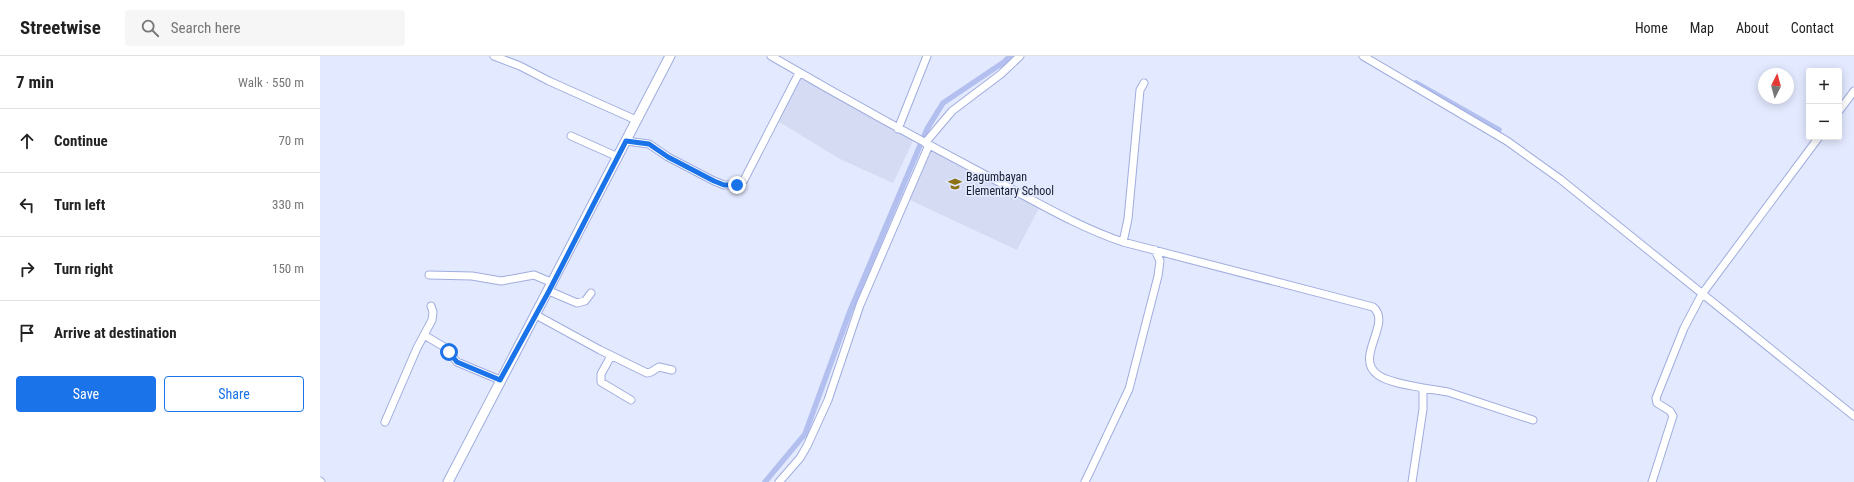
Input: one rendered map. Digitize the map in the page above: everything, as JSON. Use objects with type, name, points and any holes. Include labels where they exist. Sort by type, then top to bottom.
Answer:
[{"type":"main road","points":[[448,482],[500,380],[551,287],[670,56]]},
{"type":"street","points":[[494,56],[520,66],[636,120]]},
{"type":"street","points":[[771,56],[926,144],[1103,235],[1124,242],[1373,307],[1377,310],[1379,320],[1370,356],[1372,369],[1387,379],[1423,388],[1448,392],[1532,420]]},
{"type":"street","points":[[898,128],[926,56]]},
{"type":"street","points":[[779,482],[800,458],[828,400],[860,305],[926,144],[952,111],[1001,74],[1020,56]]},
{"type":"street","points":[[1363,56],[1518,148],[1560,179],[1854,416]]},
{"type":"street","points":[[626,141],[649,144],[668,157],[714,181],[724,185],[737,185],[744,180],[800,73]]},
{"type":"street","points":[[1124,242],[1128,219],[1140,90],[1144,83]]},
{"type":"street","points":[[1842,106],[1854,91]]},
{"type":"street","points":[[571,136],[618,157]]},
{"type":"street","points":[[1652,482],[1672,416],[1670,411],[1657,403],[1656,398],[1684,328],[1702,294],[1817,140]]},
{"type":"street","points":[[1085,482],[1129,389],[1158,276],[1160,261],[1155,250]]},
{"type":"street","points":[[1160,261],[1167,253]]},
{"type":"street","points":[[429,275],[472,276],[501,281],[534,275],[577,303],[585,301],[591,293]]},
{"type":"street","points":[[385,422],[434,316],[431,306]]},
{"type":"street","points":[[536,315],[610,356],[647,373],[659,367],[672,370]]},
{"type":"street","points":[[424,335],[446,348],[457,362],[500,380]]},
{"type":"street","points":[[610,356],[601,374],[601,382],[631,400]]},
{"type":"street","points":[[1412,482],[1423,410],[1423,388]]},
{"type":"shaded area","points":[[798,76],[913,141],[893,183],[840,159],[776,120]]},
{"type":"shaded area","name":"Bagumbayan Elementary School","points":[[929,150],[1039,208],[1017,250],[910,200]]},
{"type":"waterway","points":[[765,482],[805,434],[850,311],[927,129],[943,103],[1004,62],[1010,56]]},
{"type":"waterway","points":[[1416,83],[1499,130]]},
{"type":"place","name":"Bagumbayan Elementary School","points":[[955,184]]},
{"type":"route","points":[[449,352],[457,362],[500,380],[549,291],[626,141],[649,144],[668,157],[703,176],[724,185],[737,185]]}]
